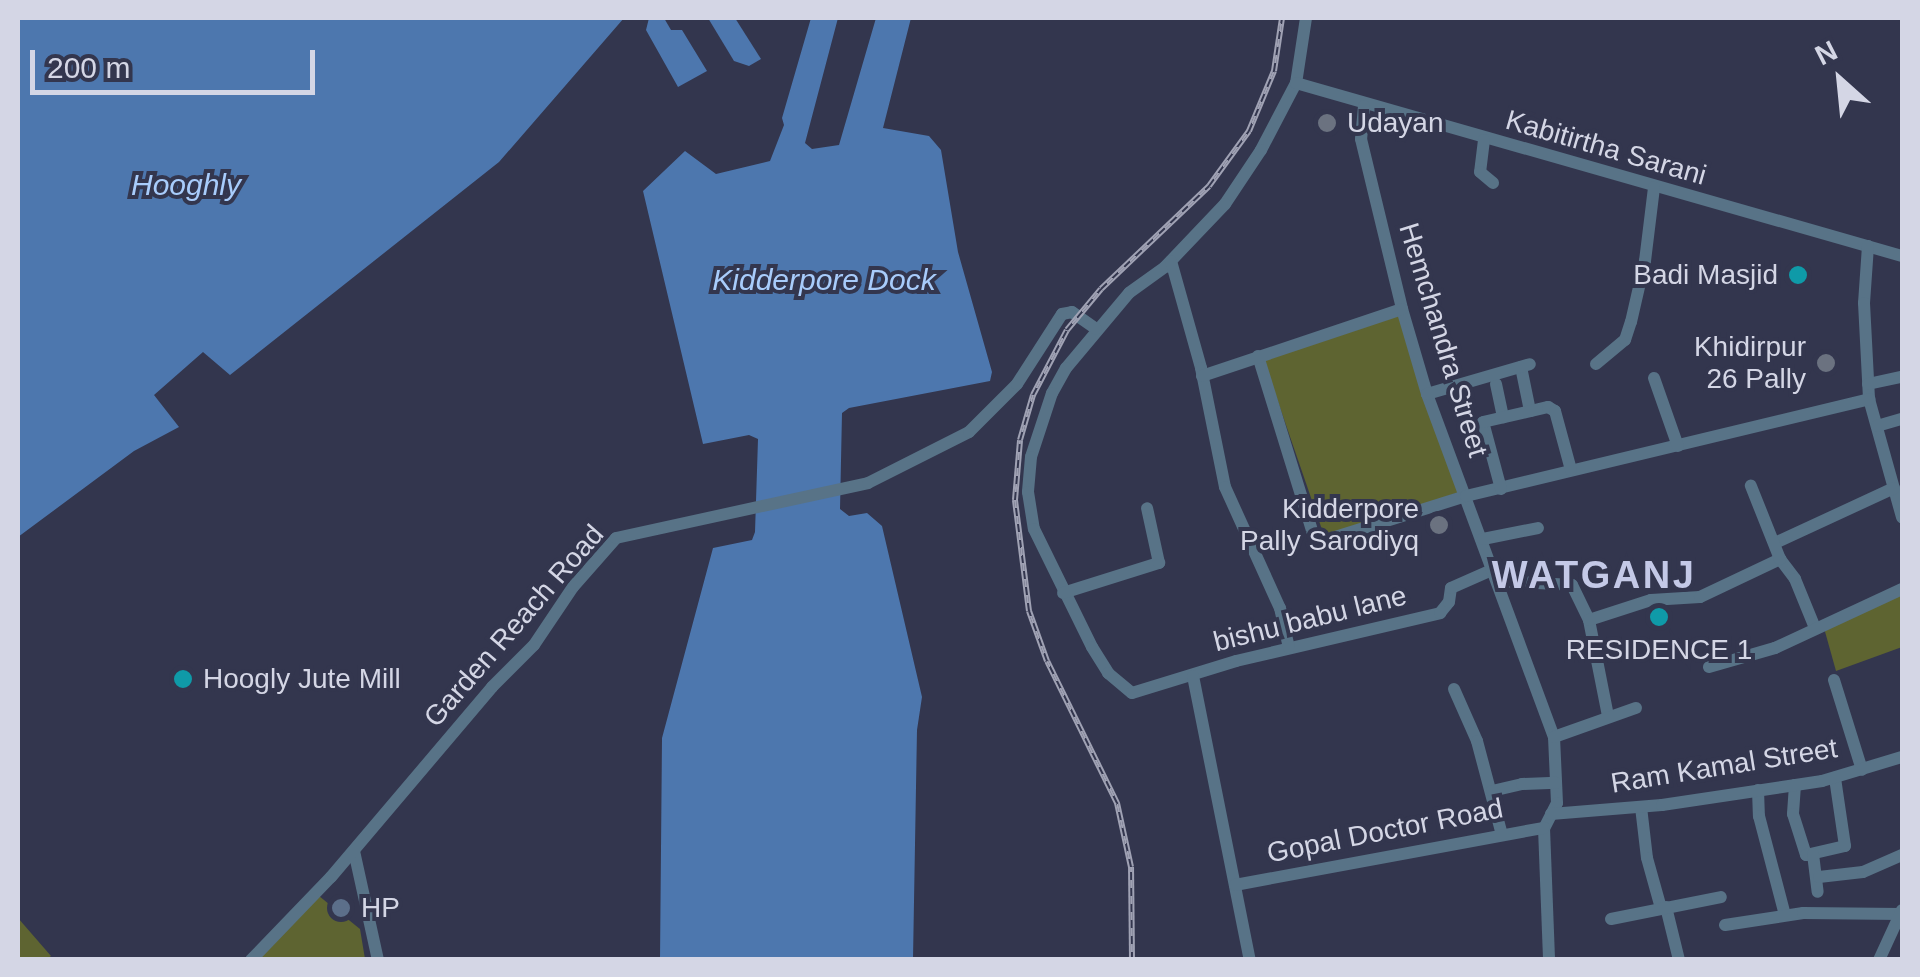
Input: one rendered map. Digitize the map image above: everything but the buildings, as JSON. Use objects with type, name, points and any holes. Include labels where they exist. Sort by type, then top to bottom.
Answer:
[{"type":"street","points":[[1147,508],[1159,563],[1063,594],[1034,529],[1028,492],[1031,457],[1052,393],[1096,330],[1130,293],[1171,261],[1224,204],[1262,150],[1296,83],[1306,18]]},
{"type":"street","name":"Kabitirtha Sarani","points":[[1296,83],[1364,106],[1902,256]]},
{"type":"street","name":"Hemchandra Street","points":[[1364,106],[1361,139],[1427,394],[1554,737],[1557,803],[1552,813]]},
{"type":"street","points":[[1484,140],[1480,172],[1494,182]]},
{"type":"street","points":[[1596,364],[1624,340],[1631,322],[1646,261],[1654,188]]},
{"type":"street","points":[[1868,246],[1864,308],[1868,384],[1902,517]]},
{"type":"street","points":[[1171,261],[1226,487],[1280,608],[1289,648]]},
{"type":"street","points":[[1202,376],[1402,308]]},
{"type":"street","name":"Garden Reach Road","points":[[252,960],[354,851],[492,687],[534,645],[573,587],[616,538],[868,484],[969,432],[1017,384],[1062,314],[1072,312],[1096,330]]},
{"type":"street","points":[[1258,356],[1316,543],[1466,496],[1870,399]]},
{"type":"street","points":[[1427,394],[1526,366],[1530,411]]},
{"type":"street","points":[[1868,384],[1902,376]]},
{"type":"street","points":[[1654,378],[1678,446]]},
{"type":"street","points":[[1496,384],[1503,418]]},
{"type":"street","points":[[1501,489],[1483,422],[1548,407],[1555,411],[1572,470]]},
{"type":"street","points":[[1877,426],[1902,419]]},
{"type":"street","points":[[1751,486],[1780,559],[1794,579],[1815,628]]},
{"type":"street","points":[[1775,543],[1894,488]]},
{"type":"street","points":[[1483,539],[1538,528]]},
{"type":"street","points":[[1589,620],[1651,600],[1700,596],[1780,559]]},
{"type":"street","points":[[1496,575],[1572,585],[1589,620],[1608,716]]},
{"type":"street","name":"bishu babu lane","points":[[1063,594],[1108,673],[1132,692],[1289,648],[1440,613],[1449,602],[1451,588],[1496,575]]},
{"type":"street","points":[[1710,667],[1760,653],[1902,589]]},
{"type":"street","points":[[1193,676],[1250,960]]},
{"type":"street","points":[[1834,680],[1862,770]]},
{"type":"street","points":[[1454,688],[1492,791],[1502,835]]},
{"type":"street","points":[[1554,737],[1636,708]]},
{"type":"street","name":"Ram Kamal Street","points":[[1552,813],[1641,807],[1796,785],[1835,778],[1902,757]]},
{"type":"street","points":[[1796,785],[1797,836],[1806,855],[1814,854],[1845,846],[1835,778]]},
{"type":"street","points":[[1492,791],[1556,783]]},
{"type":"street","points":[[1758,790],[1758,816],[1785,915]]},
{"type":"street","points":[[1641,807],[1647,858],[1679,960]]},
{"type":"street","points":[[1549,960],[1544,828],[1552,813]]},
{"type":"street","name":"Gopal Doctor Road","points":[[1234,885],[1544,828]]},
{"type":"street","points":[[354,851],[378,960]]},
{"type":"street","points":[[1814,854],[1818,892]]},
{"type":"street","points":[[1819,877],[1864,872],[1902,855]]},
{"type":"street","points":[[1611,919],[1721,897]]},
{"type":"street","points":[[1725,925],[1785,915],[1902,912],[1879,960]]},
{"type":"green space","points":[[1399,314],[1460,492],[1325,538],[1264,361]]},
{"type":"green space","points":[[1902,591],[1902,647],[1836,671],[1824,628]]},
{"type":"green space","points":[[319,896],[360,929],[365,959],[258,960]]},
{"type":"green space","points":[[18,918],[51,956],[18,959]]},
{"type":"water","name":"Hooghly","points":[[18,18],[624,18],[499,162],[230,375],[203,352],[154,395],[179,427],[134,451],[18,537]]},
{"type":"water","points":[[649,18],[664,18],[671,30],[682,30],[707,71],[678,87],[646,30]]},
{"type":"water","points":[[708,18],[735,18],[761,59],[749,66],[734,61]]},
{"type":"water","name":"Kidderpore Dock","points":[[811,18],[838,18],[805,143],[812,149],[839,145],[876,18],[911,18],[883,128],[929,136],[941,150],[958,252],[992,372],[990,381],[849,408],[842,413],[840,509],[849,516],[867,513],[882,526],[922,697],[917,730],[913,959],[660,959],[662,738],[713,548],[752,540],[755,532],[758,439],[749,435],[703,444],[643,191],[685,151],[716,174],[770,161],[784,125],[782,118]]},
{"type":"railway","points":[[1132,960],[1131,867],[1117,803],[1047,661],[1029,611],[1015,500],[1020,440],[1033,395],[1067,330],[1101,289],[1209,186],[1249,131],[1274,71],[1282,18]]},
{"type":"place","name":"Udayan","points":[[1327,123]]},
{"type":"place","name":"Badi Masjid","points":[[1798,275]]},
{"type":"place","name":"Khidirpur 26 Pally","points":[[1826,363]]},
{"type":"place","name":"Kidderpore Pally Sarodiyq","points":[[1439,525]]},
{"type":"place","name":"RESIDENCE 1","points":[[1659,617]]},
{"type":"place","name":"Hoogly Jute Mill","points":[[183,679]]},
{"type":"place","name":"HP","points":[[341,908]]},
{"type":"district","name":"WATGANJ","points":[[1594,576]]}]
